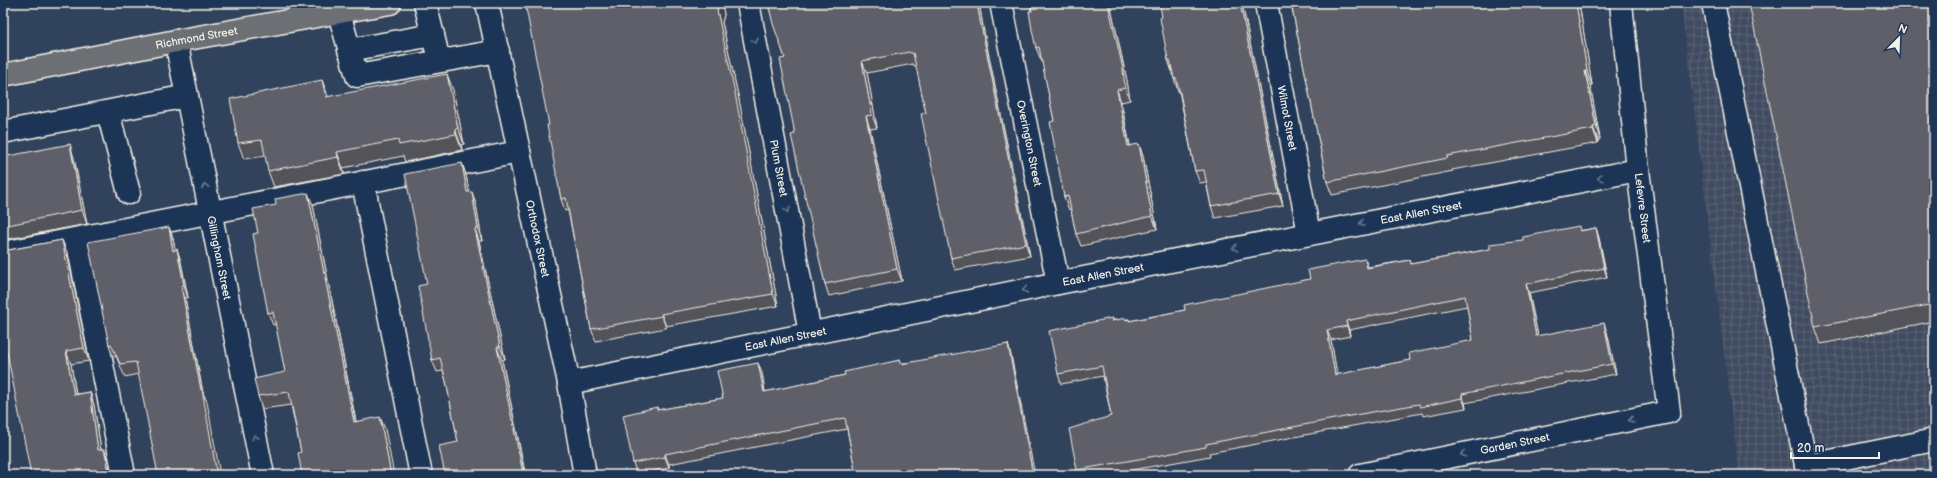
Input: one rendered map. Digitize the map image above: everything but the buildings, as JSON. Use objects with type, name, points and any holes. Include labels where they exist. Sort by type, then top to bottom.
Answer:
[{"type":"main road","name":"Richmond Street","points":[[3,75],[176,41],[301,11],[339,13],[390,3]]},
{"type":"street","points":[[425,3],[440,62]]},
{"type":"street","name":"Orthodox Street","points":[[487,3],[569,383],[585,475]]},
{"type":"street","name":"Plum Street","points":[[748,3],[810,333]]},
{"type":"street","name":"Overington Street","points":[[1000,3],[1058,283]]},
{"type":"street","name":"Wilmot Street","points":[[1266,3],[1309,234]]},
{"type":"street","name":"Lefevre Street","points":[[1621,3],[1638,170],[1669,412]]},
{"type":"street","points":[[1714,3],[1807,471],[1934,440]]},
{"type":"street","points":[[339,13],[356,76],[498,51]]},
{"type":"street","points":[[349,50],[433,35]]},
{"type":"street","name":"Gillingham Street","points":[[176,41],[263,475]]},
{"type":"street","points":[[3,132],[187,96]]},
{"type":"street","points":[[108,112],[129,193]]},
{"type":"street","points":[[3,254],[519,152]]},
{"type":"street","name":"East Allen Street","points":[[569,383],[1058,283],[1638,170]]},
{"type":"street","points":[[363,182],[421,475]]},
{"type":"street","points":[[77,239],[124,475]]},
{"type":"street","name":"Garden Street","points":[[1360,475],[1669,412]]},
{"type":"shaded area","points":[[1681,3],[1934,3],[1934,475],[1739,475]]}]
